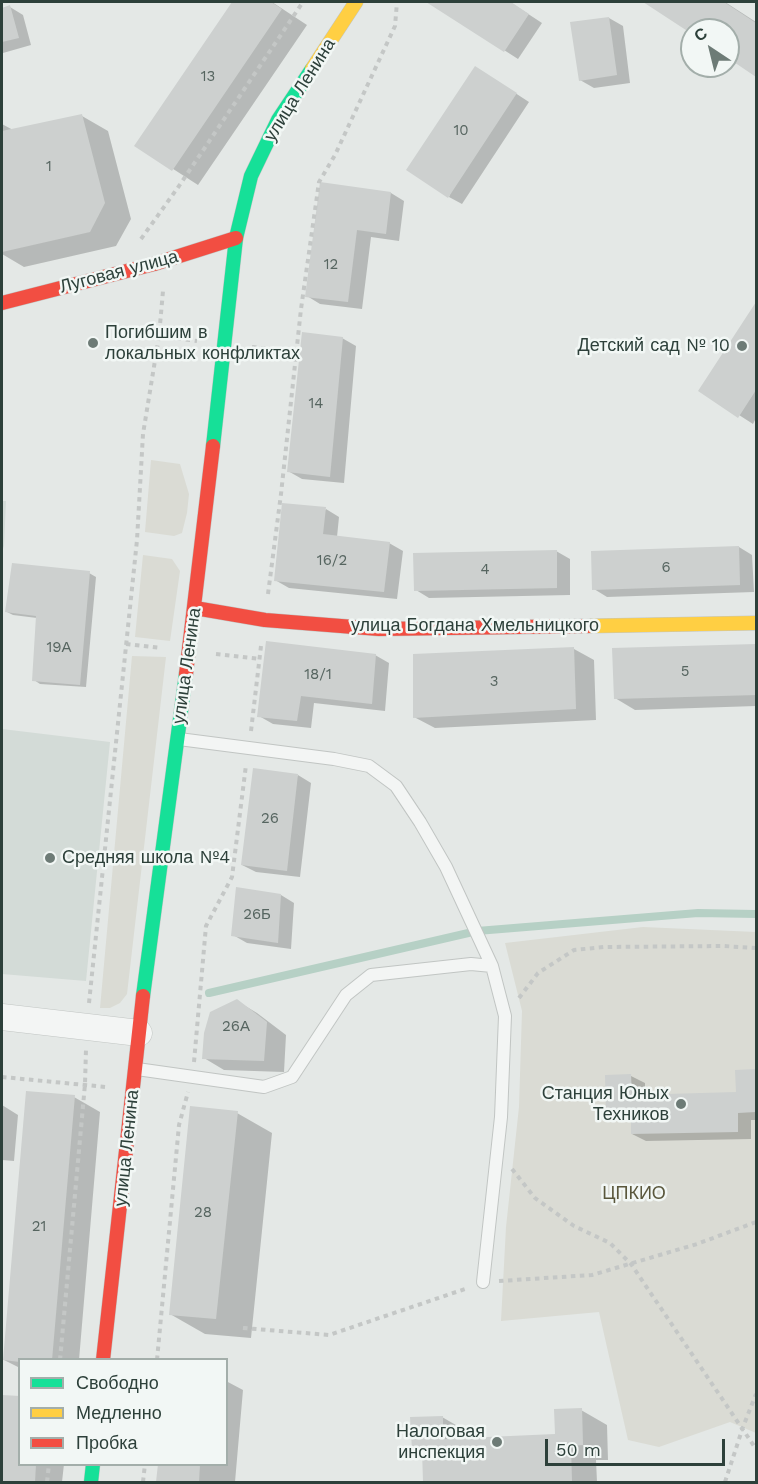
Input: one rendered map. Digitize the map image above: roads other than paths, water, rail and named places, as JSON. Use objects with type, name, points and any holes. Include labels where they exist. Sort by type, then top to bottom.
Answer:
[{"type":"street","name":"улица Ленина","points":[[103,1358],[139,1033],[195,608],[236,238],[251,176],[278,120],[356,2]]},
{"type":"street","name":"Луговая улица","points":[[2,303],[154,264],[236,238]]},
{"type":"street","name":"улица Богдана Хмельницкого","points":[[195,608],[265,620],[379,629],[756,623]]},
{"type":"street","points":[[2,1017],[139,1033]]},
{"type":"street","points":[[91,1482],[93,1466]]},
{"type":"lane","points":[[177,739],[334,759],[369,766],[396,786],[446,867],[492,966],[505,1016],[501,1117],[483,1282]]},
{"type":"lane","points":[[136,1069],[264,1087],[292,1077],[346,995],[371,975],[471,964],[492,966]]},
{"type":"waterway","points":[[209,993],[477,931],[698,913],[756,914]]},
{"type":"place","name":"Погибшим в локальных конфликтах","points":[[93,343]]},
{"type":"place","name":"Детский сад № 10","points":[[742,346]]},
{"type":"place","name":"Средняя школа №4","points":[[50,858]]},
{"type":"place","name":"Станция Юных Техников","points":[[681,1104]]},
{"type":"place","name":"Налоговая инспекция","points":[[497,1442]]},
{"type":"park label","name":"ЦПКИО","points":[[634,1194]]}]
